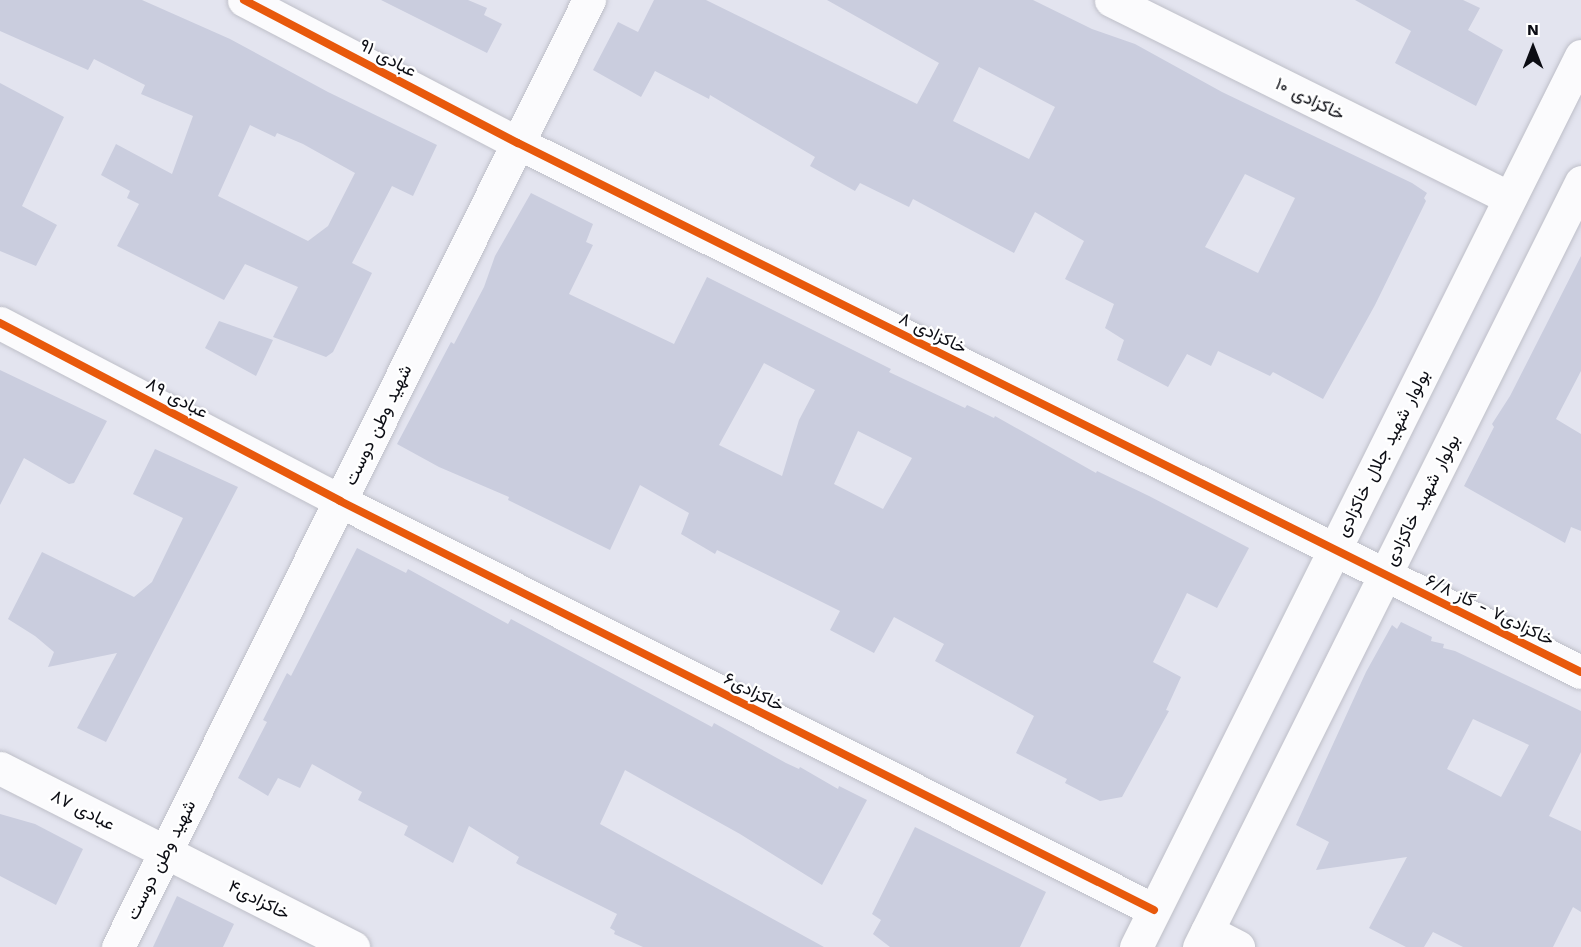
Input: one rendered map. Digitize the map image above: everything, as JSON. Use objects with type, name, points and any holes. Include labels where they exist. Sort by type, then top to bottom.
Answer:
[{"type":"street","name":"عبادی ۹۱","points":[[244,0],[518,143]]},
{"type":"street","name":"شهید وطن دوست","points":[[118,947],[589,0]]},
{"type":"street","name":"خاکزادی ۱۰","points":[[1111,0],[1510,198]]},
{"type":"street","name":"بولوار شهید جلال خاکزادی","points":[[1136,947],[1581,56]]},
{"type":"street","name":"خاکزادی ۸","points":[[518,143],[1385,574]]},
{"type":"street","name":"بولوار شهید خاکزادی","points":[[1203,939],[1385,574],[1573,220],[1581,182]]},
{"type":"street","name":"عبادی ۸۹","points":[[0,323],[340,501]]},
{"type":"street","name":"خاکزادی۶","points":[[340,501],[1154,910]]},
{"type":"street","name":"خاکزادی۷ - گاز ۶/۸","points":[[1385,574],[1581,672]]},
{"type":"street","name":"عبادی ۸۷","points":[[0,768],[165,853]]},
{"type":"street","name":"خاکزادی۴","points":[[165,853],[353,947]]},
{"type":"street","points":[[1203,939],[1239,947]]},
{"type":"building","points":[[0,0],[142,0],[230,39],[328,92],[437,145],[413,196],[392,186],[352,263],[372,273],[333,352],[326,357],[273,337],[298,287],[245,264],[224,300],[117,246],[139,204],[127,198],[130,191],[101,175],[116,144],[172,174],[193,116],[141,94],[145,85],[94,59],[88,70],[0,31]],"holes":[[[250,125],[275,137],[277,133],[303,144],[355,173],[328,226],[308,241],[218,196]]]},
{"type":"building","points":[[381,0],[468,0],[487,8],[484,15],[502,24],[487,53]]},
{"type":"building","points":[[654,0],[706,0],[917,104],[939,63],[827,0],[1033,0],[1092,29],[1135,44],[1222,92],[1412,183],[1427,193],[1424,198],[1426,201],[1375,305],[1323,399],[1273,372],[1270,376],[1218,351],[1211,366],[1187,354],[1168,387],[1117,360],[1124,340],[1105,328],[1114,304],[1065,279],[1084,241],[1035,212],[1014,253],[913,199],[909,207],[860,183],[855,191],[810,166],[815,157],[710,95],[709,99],[655,71],[641,97],[593,70],[618,22],[638,32]],"holes":[[[979,67],[1055,107],[1029,159],[953,121]],[[1245,174],[1295,198],[1258,273],[1205,247]]]},
{"type":"building","points":[[1355,0],[1463,0],[1480,8],[1468,30],[1503,50],[1476,106],[1395,63],[1411,31]]},
{"type":"building","points":[[0,83],[64,117],[22,206],[57,225],[36,266],[0,251]]},
{"type":"building","points":[[531,193],[593,224],[586,242],[593,245],[569,294],[674,344],[707,277],[891,369],[889,372],[965,408],[967,405],[994,418],[995,416],[1096,473],[1097,471],[1149,496],[1249,548],[1217,608],[1187,593],[1153,662],[1181,677],[1166,710],[1169,711],[1122,797],[1100,801],[1065,783],[1067,779],[1016,753],[1034,716],[935,661],[944,644],[894,617],[874,653],[830,630],[840,611],[717,550],[715,554],[681,534],[689,513],[640,485],[610,550],[508,500],[509,497],[439,467],[397,444],[451,342],[454,344],[484,287],[495,256]],"holes":[[[764,363],[815,390],[799,420],[782,476],[719,445]],[[858,431],[912,458],[883,509],[834,484]]]},
{"type":"building","points":[[1581,256],[1581,371],[1556,419],[1581,434],[1581,531],[1571,527],[1565,543],[1464,486],[1494,427],[1492,424],[1510,396]]},
{"type":"building","points":[[219,321],[273,340],[256,376],[205,348]]},
{"type":"building","points":[[0,370],[107,421],[74,483],[69,484],[24,458],[0,505]]},
{"type":"building","points":[[155,449],[238,487],[106,742],[77,728],[117,653],[48,667],[54,652],[35,636],[8,619],[42,552],[134,597],[152,582],[183,518],[133,494]]},
{"type":"building","points":[[357,548],[406,573],[408,569],[508,624],[511,619],[712,727],[714,723],[786,763],[799,769],[800,767],[838,789],[839,786],[867,800],[822,885],[740,834],[625,770],[600,824],[824,947],[643,947],[614,934],[615,931],[610,928],[617,914],[519,865],[516,863],[519,857],[469,826],[453,863],[404,835],[408,826],[358,800],[362,792],[312,764],[300,788],[278,778],[268,796],[238,778],[267,722],[263,720],[287,673],[291,676]]},
{"type":"building","points":[[1401,622],[1432,637],[1431,641],[1444,644],[1443,648],[1455,651],[1581,711],[1581,752],[1549,816],[1581,831],[1581,912],[1573,907],[1553,947],[1463,947],[1433,932],[1424,947],[1406,947],[1369,928],[1407,857],[1316,870],[1329,842],[1296,825],[1366,672],[1392,625],[1397,629]],"holes":[[[1473,719],[1529,745],[1501,797],[1447,769]]]},
{"type":"building","points":[[0,814],[35,824],[83,849],[56,905],[0,876]]},
{"type":"building","points":[[915,827],[1046,892],[1020,947],[890,947],[873,934],[881,920],[872,914]]},
{"type":"building","points":[[177,896],[234,924],[223,947],[153,947]]},
{"type":"cycle path","points":[[244,0],[518,143],[1581,672]]},
{"type":"cycle path","points":[[0,323],[340,501],[1154,910]]}]
